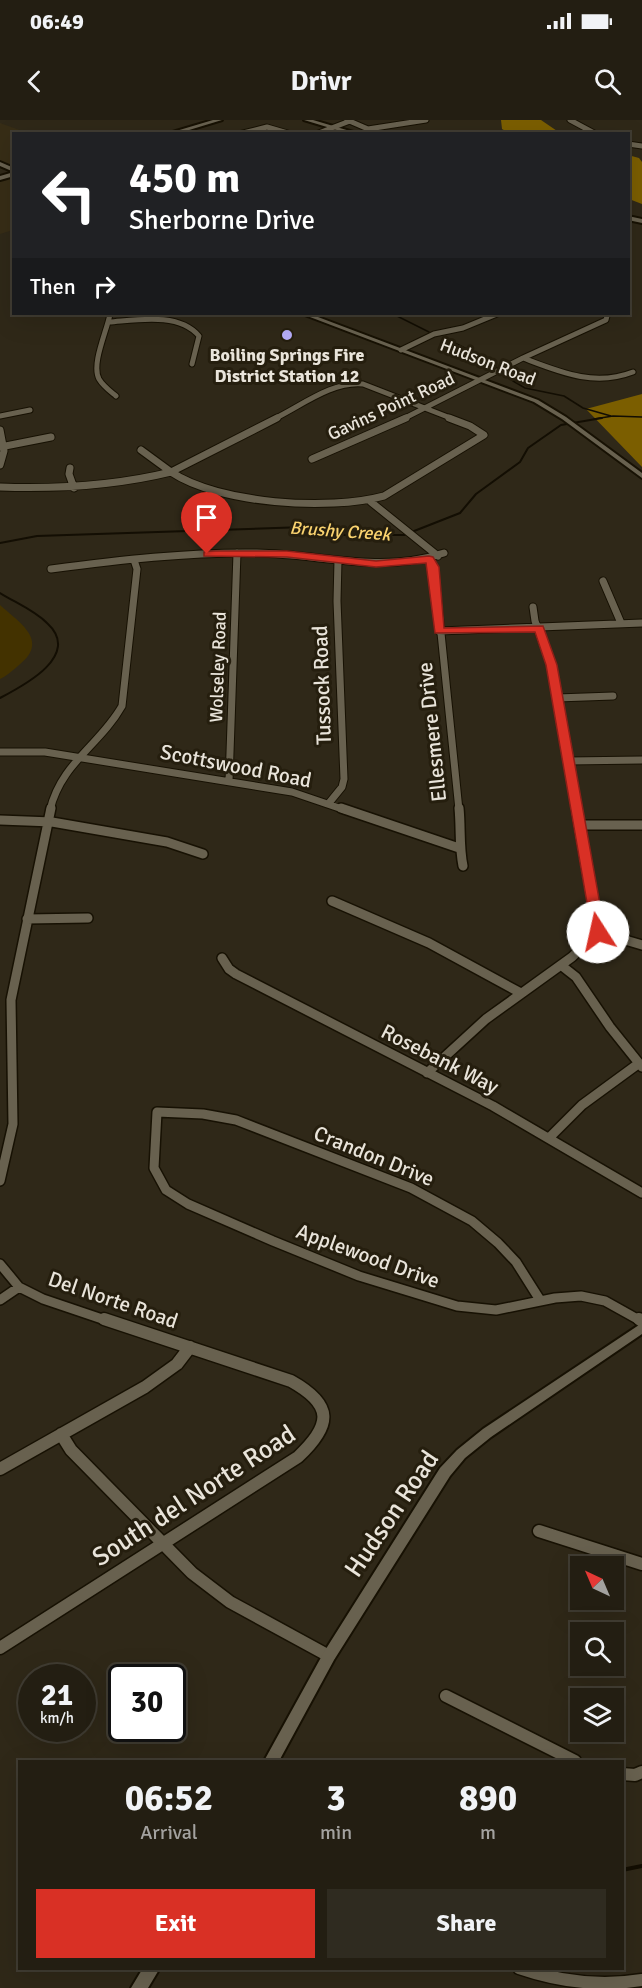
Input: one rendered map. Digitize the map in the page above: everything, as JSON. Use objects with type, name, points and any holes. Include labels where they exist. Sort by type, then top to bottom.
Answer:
[{"type":"street","points":[[174,132],[219,120]]},
{"type":"street","points":[[307,120],[351,132]]},
{"type":"street","points":[[321,132],[348,121],[368,129],[376,129],[426,120]]},
{"type":"street","points":[[570,120],[592,132]]},
{"type":"street","points":[[247,132],[267,127],[284,132]]},
{"type":"street","points":[[110,315],[96,371],[100,381],[116,396]]},
{"type":"street","name":"Hudson Road","points":[[308,315],[536,401],[559,415],[642,476]]},
{"type":"street","points":[[402,350],[434,334],[463,328],[495,315]]},
{"type":"street","name":"Gavins Point Road","points":[[312,459],[365,438],[482,381],[523,358],[606,321],[608,316]]},
{"type":"street","points":[[109,322],[165,321],[190,326],[199,336],[192,364]]},
{"type":"street","points":[[523,358],[569,376],[588,380],[612,379],[633,372]]},
{"type":"street","points":[[0,487],[38,490],[121,484],[171,472],[348,383],[363,384],[481,431],[484,436],[413,480],[371,502],[249,498],[201,487],[171,472],[141,450]]},
{"type":"street","points":[[0,416],[30,410]]},
{"type":"street","points":[[0,430],[2,446],[0,465]]},
{"type":"street","points":[[2,446],[51,436]]},
{"type":"street","points":[[69,468],[74,488]]},
{"type":"street","points":[[51,569],[134,560],[237,553],[287,554],[393,564],[429,560],[441,555],[371,502]]},
{"type":"street","name":"Wolseley Road","points":[[229,781],[237,553]]},
{"type":"street","points":[[0,1181],[12,1124],[11,1000],[47,821],[57,787],[70,766],[111,725],[122,706],[137,569],[134,560]]},
{"type":"street","name":"Tussock Road","points":[[329,803],[342,787],[344,779],[337,601],[339,560]]},
{"type":"street","name":"Ellesmere Drive","points":[[429,560],[434,567],[461,832],[459,848],[463,866]]},
{"type":"street","points":[[603,581],[621,623]]},
{"type":"street","points":[[533,607],[533,615],[549,653],[598,932]]},
{"type":"street","points":[[439,631],[642,623]]},
{"type":"street","points":[[557,698],[613,696]]},
{"type":"street","name":"Scottswood Road","points":[[0,752],[33,751],[79,757],[292,792],[459,848]]},
{"type":"street","points":[[568,761],[642,760]]},
{"type":"street","points":[[0,820],[47,821],[180,845],[203,854]]},
{"type":"street","points":[[579,825],[642,825]]},
{"type":"street","points":[[332,901],[429,942],[519,993]]},
{"type":"street","points":[[27,919],[88,918]]},
{"type":"street","points":[[598,932],[642,945]]},
{"type":"street","points":[[427,1072],[519,993],[562,966],[586,946],[598,932]]},
{"type":"street","name":"Rosebank Way","points":[[222,958],[229,969],[236,974],[550,1137],[642,1193]]},
{"type":"street","points":[[550,1137],[582,1105],[640,1065],[576,977],[562,966]]},
{"type":"street","points":[[0,1090],[11,1089]]},
{"type":"street","name":"Applewood Drive","points":[[157,1112],[154,1168],[166,1190],[188,1204],[381,1284],[450,1304],[479,1310],[506,1310],[540,1300],[579,1296],[597,1297],[618,1304],[642,1321]]},
{"type":"street","name":"Crandon Drive","points":[[157,1112],[203,1114],[236,1120],[421,1193],[472,1221],[498,1243],[516,1262],[540,1300]]},
{"type":"street","name":"Del Norte Road","points":[[0,1264],[19,1287],[43,1299],[190,1347]]},
{"type":"street","points":[[0,1300],[19,1287]]},
{"type":"street","name":"Hudson Road","points":[[272,1760],[329,1656],[430,1493],[460,1454],[487,1433],[642,1328]]},
{"type":"street","points":[[0,1469],[166,1373],[177,1364],[190,1347]]},
{"type":"street","name":"South del Norte Road","points":[[0,1648],[298,1457],[320,1436],[324,1425],[324,1414],[320,1404],[303,1387],[190,1347]]},
{"type":"street","points":[[61,1434],[71,1450],[192,1573],[230,1602],[329,1656]]},
{"type":"street","points":[[539,1531],[642,1564]]},
{"type":"street","points":[[446,1696],[573,1760]]},
{"type":"street","points":[[624,1774],[642,1772]]},
{"type":"street","points":[[140,1988],[151,1970]]},
{"type":"street","points":[[524,1970],[569,1981],[601,1983],[642,1980]]},
{"type":"shaded area","points":[[501,120],[541,120],[559,132],[507,132],[502,129]]},
{"type":"shaded area","points":[[0,123],[25,132],[12,132],[12,167],[0,163]]},
{"type":"shaded area","points":[[630,156],[639,158],[642,162],[642,204],[630,199]]},
{"type":"shaded area","points":[[12,177],[12,230],[0,234],[0,181]]},
{"type":"shaded area","points":[[642,394],[642,467],[586,409]]},
{"type":"shaded area","points":[[0,605],[29,633],[32,648],[19,665],[0,679]]},
{"type":"waterway","points":[[395,315],[429,332]]},
{"type":"waterway","points":[[449,340],[488,360],[496,367]]},
{"type":"waterway","points":[[507,372],[513,381],[525,388],[564,396],[583,408],[611,416]]},
{"type":"waterway","name":"Brushy Creek","points":[[594,419],[613,416],[642,417]]},
{"type":"waterway","name":"Brushy Creek","points":[[0,543],[37,536],[305,527],[345,535],[404,535],[460,513],[476,494],[520,462],[528,448],[561,425],[602,418]]},
{"type":"waterway","name":"Brushy Creek","points":[[0,593],[42,618],[56,635],[58,646],[46,668],[0,698]]},
{"type":"waterway","points":[[624,1870],[642,1866]]},
{"type":"place","name":"Boiling Springs Fire District Station 12","points":[[287,335]]},
{"type":"route","points":[[207,554],[287,554],[376,564],[429,560],[434,567],[439,631],[539,628],[549,653],[598,932]]}]
